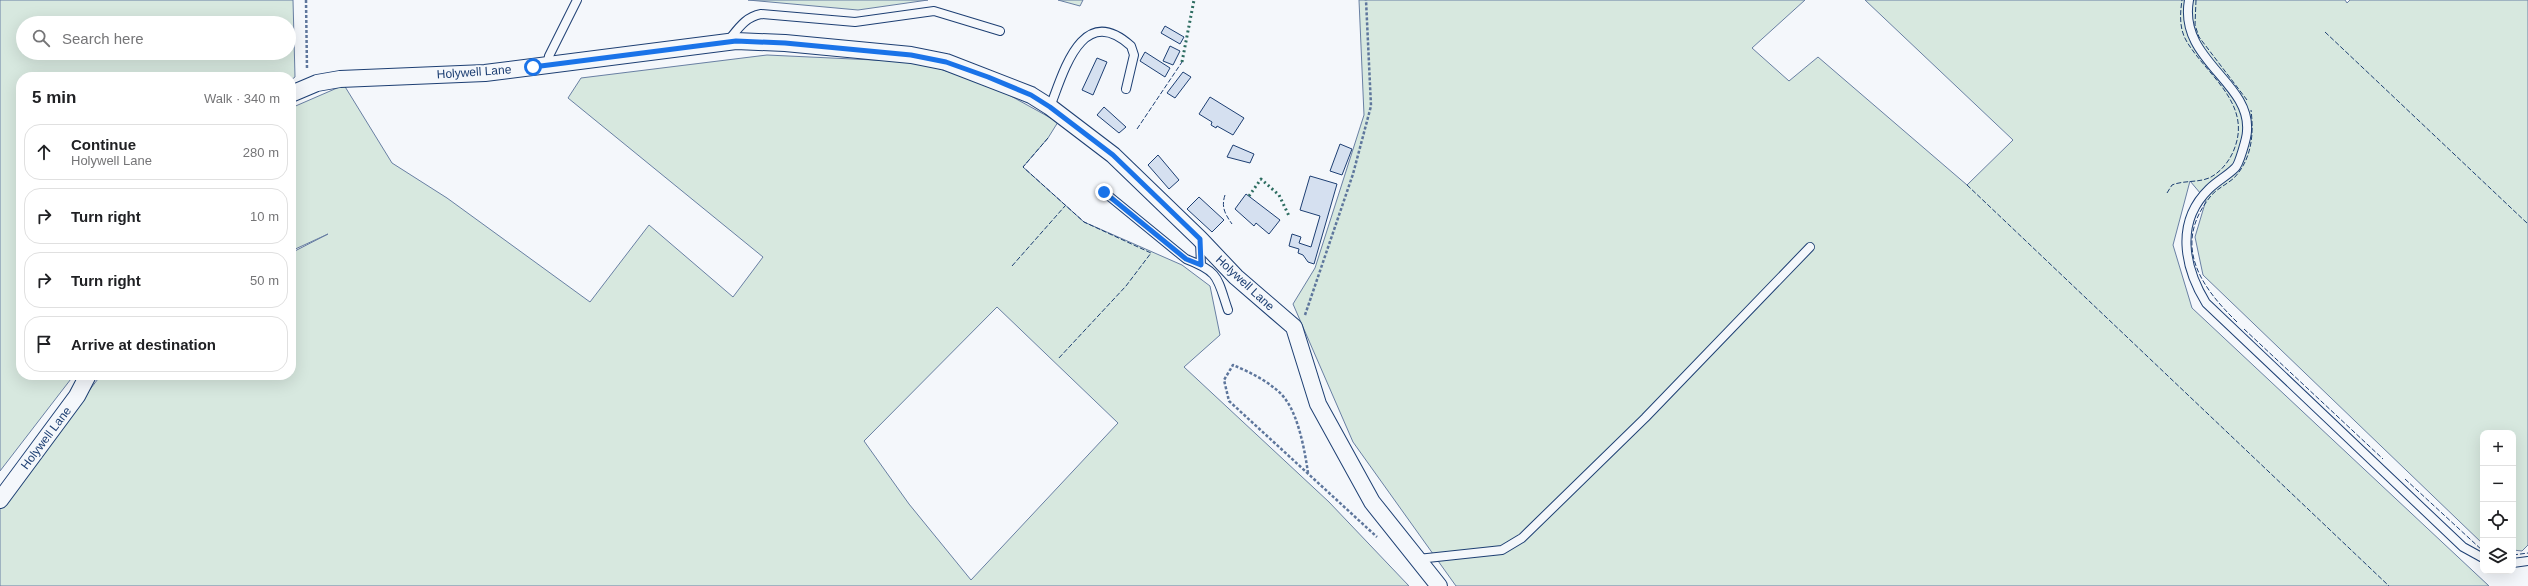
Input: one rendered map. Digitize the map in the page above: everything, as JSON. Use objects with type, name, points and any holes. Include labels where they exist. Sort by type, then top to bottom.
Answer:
[{"type":"street","name":"Holywell Lane","points":[[296,92],[317,83],[340,79],[485,73],[727,42],[785,43],[911,55],[946,62],[988,77],[1031,95],[1050,107],[1113,155],[1200,239],[1236,277],[1294,327],[1318,404],[1372,502],[1439,586]]},
{"type":"street","name":"Holywell Lane","points":[[0,500],[77,396],[85,380]]},
{"type":"lane","points":[[547,65],[549,56],[577,0]]},
{"type":"lane","points":[[2189,0],[2187,12],[2193,41],[2244,108],[2247,131],[2237,167],[2208,189],[2194,208],[2189,224],[2186,254],[2198,289],[2206,303],[2463,547],[2480,556]]},
{"type":"lane","points":[[727,42],[742,23],[752,15],[761,14],[855,22],[934,11],[1000,31]]},
{"type":"lane","points":[[1050,107],[1074,49],[1082,39],[1091,34],[1103,32],[1110,34],[1131,46],[1134,55],[1126,89]]},
{"type":"lane","points":[[1104,192],[1186,259],[1201,265],[1217,276],[1228,310]]},
{"type":"lane","points":[[1200,239],[1201,265]]},
{"type":"lane","points":[[1418,559],[1502,550],[1522,538],[1645,418],[1810,247]]},
{"type":"lane","points":[[2516,562],[2528,561]]},
{"type":"path","points":[[296,88],[307,68],[306,0]]},
{"type":"path","points":[[1303,318],[1353,174],[1371,106],[1366,0]]},
{"type":"path","points":[[1308,474],[1303,442],[1286,400],[1253,373],[1233,365],[1224,380],[1229,401],[1308,474],[1381,541]]},
{"type":"shaded area","points":[[0,0],[293,0],[293,16],[16,16],[16,60],[295,60],[295,72],[16,72],[16,380],[70,380],[0,471]]},
{"type":"shaded area","points":[[748,0],[928,0],[858,10]]},
{"type":"shaded area","points":[[1058,0],[1083,0],[1080,6]]},
{"type":"shaded area","points":[[1359,0],[1805,0],[1752,48],[1789,81],[1818,57],[1967,185],[2013,140],[1865,0],[2345,0],[2347,3],[2350,0],[2528,0],[2528,545],[2522,551],[2516,550],[2516,430],[2480,430],[2480,541],[2203,275],[2195,237],[2206,200],[2190,181],[2173,245],[2192,308],[2489,586],[1456,586],[1353,442],[1293,304],[1315,268],[1364,115]]},
{"type":"shaded area","points":[[767,55],[917,62],[989,84],[1058,122],[1048,138],[1023,167],[1084,222],[1182,265],[1210,286],[1220,335],[1184,367],[1329,502],[1409,586],[0,586],[0,507],[97,380],[296,380],[296,250],[328,234],[296,249],[296,106],[344,85],[392,163],[447,198],[590,302],[649,225],[733,297],[763,257],[568,98],[581,78]],"holes":[[[997,307],[1118,423],[971,580],[909,504],[864,441]]]},
{"type":"building","points":[[1165,26],[1184,37],[1180,44],[1161,33]]},
{"type":"building","points":[[1170,46],[1180,51],[1173,65],[1163,61]]},
{"type":"building","points":[[1145,52],[1170,68],[1165,77],[1140,61]]},
{"type":"building","points":[[1097,58],[1107,62],[1093,95],[1082,90]]},
{"type":"building","points":[[1183,72],[1191,77],[1175,98],[1167,93]]},
{"type":"building","points":[[1210,97],[1244,118],[1233,135],[1217,126],[1216,128],[1211,125],[1212,122],[1199,114]]},
{"type":"building","points":[[1104,107],[1126,127],[1119,133],[1097,115]]},
{"type":"building","points":[[1340,144],[1352,149],[1342,175],[1330,171]]},
{"type":"building","points":[[1233,145],[1254,154],[1250,163],[1227,157]]},
{"type":"building","points":[[1158,155],[1179,180],[1169,189],[1148,165]]},
{"type":"building","points":[[1310,176],[1337,184],[1314,264],[1308,262],[1303,255],[1298,253],[1299,249],[1289,246],[1292,234],[1301,237],[1299,243],[1311,247],[1320,216],[1300,210]]},
{"type":"building","points":[[1246,194],[1280,220],[1269,234],[1256,223],[1254,226],[1235,209]]},
{"type":"building","points":[[1199,197],[1224,220],[1212,232],[1187,209]]},
{"type":"hedge","points":[[1182,62],[1194,0]]},
{"type":"hedge","points":[[1249,196],[1261,179],[1279,195],[1289,216]]},
{"type":"fence","points":[[2167,193],[2172,185],[2182,182],[2207,179],[2219,171],[2229,160],[2235,147],[2238,131],[2237,117],[2232,103],[2184,37],[2181,21],[2182,0]]},
{"type":"fence","points":[[2196,0],[2195,25],[2199,37],[2247,100]]},
{"type":"fence","points":[[2325,32],[2528,224]]},
{"type":"fence","points":[[1137,129],[1182,62]]},
{"type":"fence","points":[[2237,322],[2212,294],[2202,279],[2195,264],[2192,248],[2193,232],[2199,215],[2210,197],[2234,178],[2245,163],[2252,137],[2251,110]]},
{"type":"fence","points":[[1048,138],[1023,167],[1084,222],[1151,253],[1126,286],[1058,359]]},
{"type":"fence","points":[[1967,185],[2389,586]]},
{"type":"fence","points":[[1225,195],[1223,203],[1224,210],[1232,224]]},
{"type":"fence","points":[[1012,266],[1065,206]]},
{"type":"fence","points":[[2244,329],[2383,459]]},
{"type":"fence","points":[[2405,479],[2480,548]]},
{"type":"fence","points":[[2516,555],[2528,553]]},
{"type":"route","points":[[533,67],[623,56],[686,46],[736,41],[785,43],[911,55],[946,62],[988,77],[1031,95],[1050,107],[1113,155],[1200,239],[1201,265],[1186,259],[1104,192]]}]
